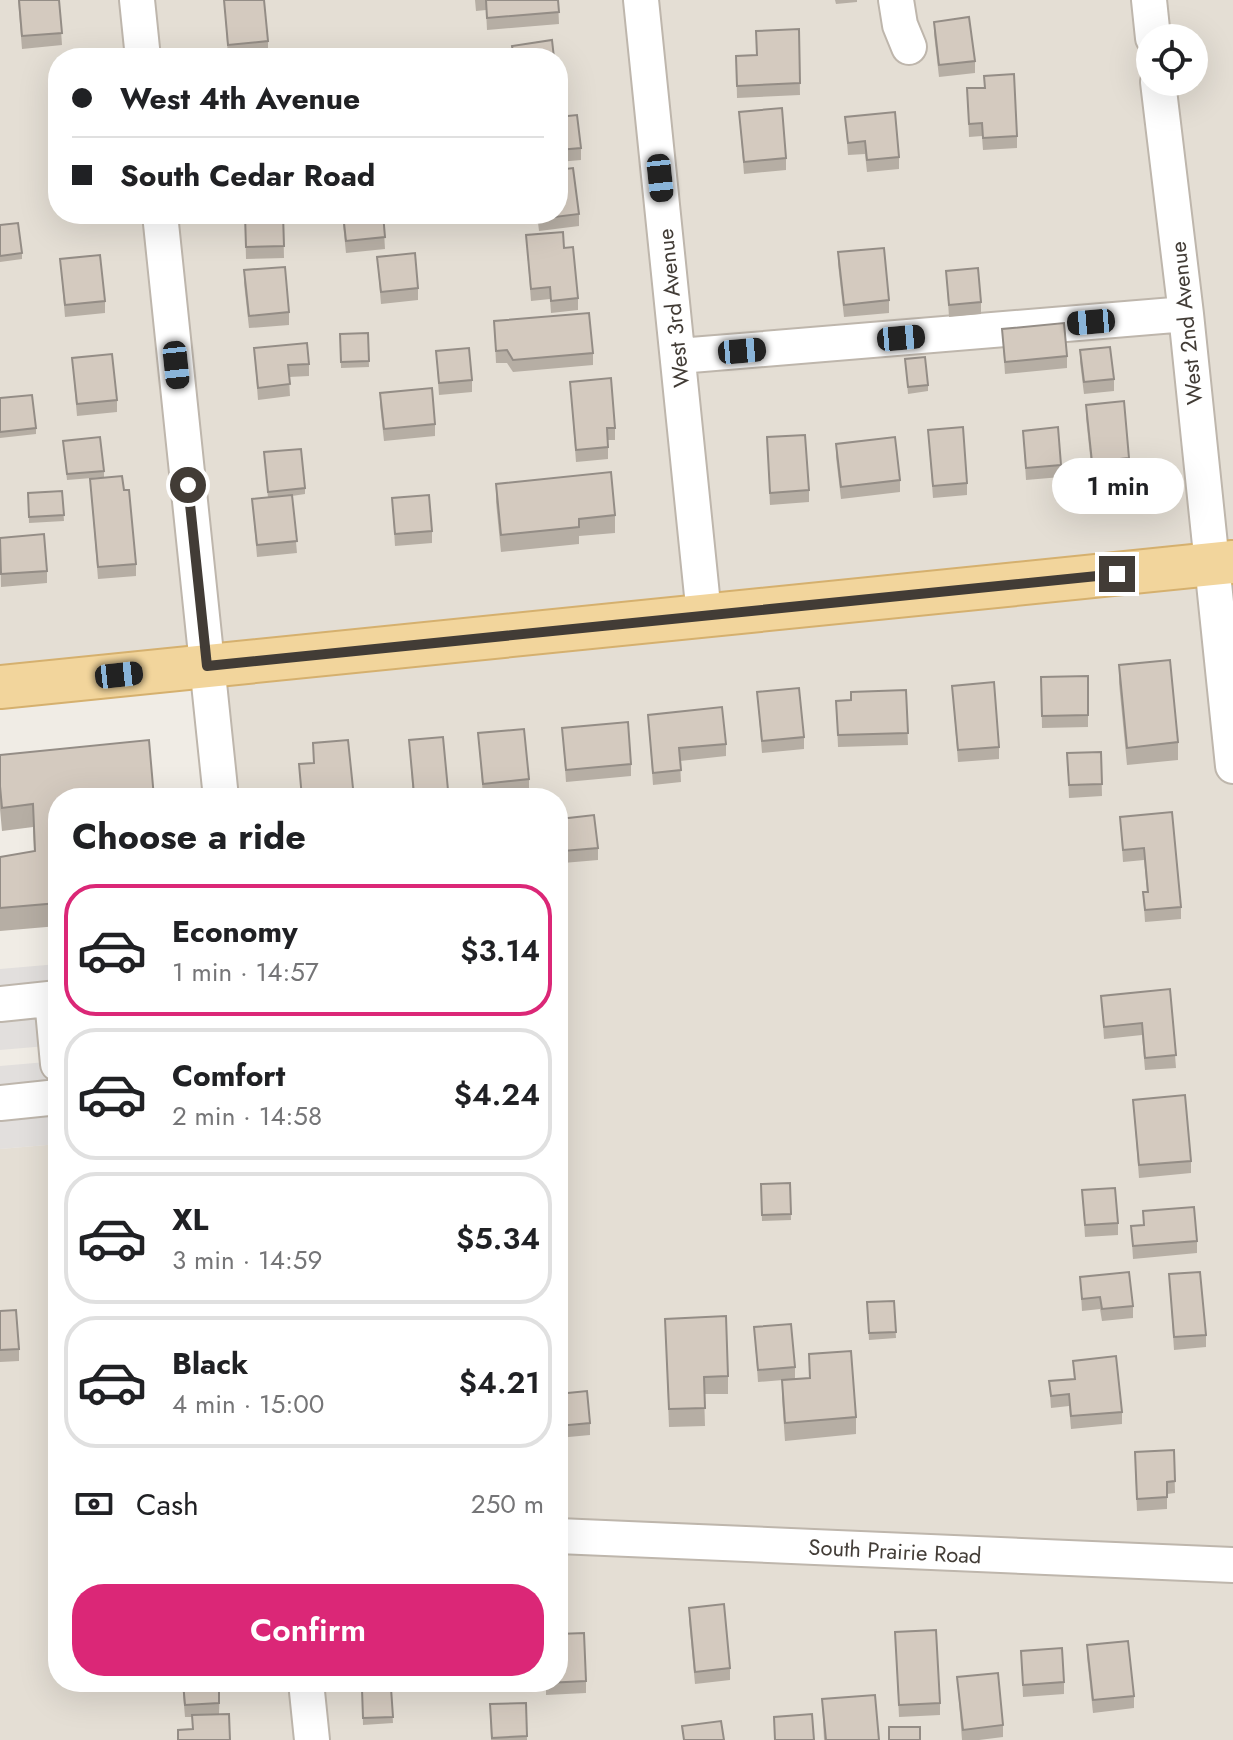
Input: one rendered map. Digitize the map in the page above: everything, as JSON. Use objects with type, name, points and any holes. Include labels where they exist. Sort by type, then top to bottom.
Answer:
[{"type":"main road","points":[[0,687],[1222,563]]},
{"type":"street","points":[[137,0],[142,48]]},
{"type":"street","name":"West 3rd Avenue","points":[[641,0],[704,615]]},
{"type":"street","points":[[896,0],[900,25],[909,47]]},
{"type":"street","points":[[1149,0],[1152,24]]},
{"type":"street","name":"West 2nd Avenue","points":[[1160,96],[1186,314],[1222,563],[1233,766]]},
{"type":"street","points":[[161,224],[220,788]]},
{"type":"street","points":[[679,356],[1186,314]]},
{"type":"street","points":[[0,1004],[48,1000]]},
{"type":"street","points":[[0,1103],[48,1098]]},
{"type":"street","name":"South Prairie Road","points":[[568,1536],[1233,1565]]},
{"type":"street","points":[[307,1692],[312,1740]]},
{"type":"shaded area","points":[[0,0],[1233,0],[1233,542],[0,678]]},
{"type":"shaded area","points":[[1233,568],[1233,1740],[318,1740],[313,1692],[568,1692],[568,788],[226,788],[215,671]]},
{"type":"shaded area","points":[[48,965],[48,1046],[0,1050],[0,969]]},
{"type":"shaded area","points":[[48,1062],[48,1145],[0,1149],[0,1066]]},
{"type":"shaded area","points":[[48,1145],[48,1692],[299,1692],[304,1740],[0,1740],[0,1149]]},
{"type":"building","points":[[19,0],[59,0],[62,33],[22,36]]},
{"type":"building","points":[[224,0],[264,0],[268,41],[228,45]]},
{"type":"building","points":[[486,0],[558,0],[559,12],[487,18]]},
{"type":"building","points":[[969,17],[975,61],[939,65],[934,22]]},
{"type":"building","points":[[799,29],[800,83],[737,86],[736,56],[757,55],[756,31]]},
{"type":"building","points":[[552,40],[553,48],[512,48]]},
{"type":"building","points":[[1014,74],[1017,136],[983,138],[982,123],[969,124],[967,88],[985,88],[984,76]]},
{"type":"building","points":[[782,108],[786,158],[744,162],[739,112]]},
{"type":"building","points":[[895,112],[899,157],[867,160],[865,141],[848,143],[845,117]]},
{"type":"building","points":[[577,115],[581,148],[568,149],[568,116]]},
{"type":"building","points":[[573,168],[579,214],[568,215],[568,169]]},
{"type":"building","points":[[18,223],[22,253],[0,256],[0,225]]},
{"type":"building","points":[[245,224],[283,224],[284,246],[246,247]]},
{"type":"building","points":[[344,224],[384,224],[385,237],[346,241]]},
{"type":"building","points":[[563,232],[564,248],[573,247],[578,298],[551,301],[550,287],[531,289],[526,235]]},
{"type":"building","points":[[884,248],[889,300],[844,305],[838,252]]},
{"type":"building","points":[[415,253],[418,288],[381,292],[377,257]]},
{"type":"building","points":[[100,255],[105,301],[65,305],[60,259]]},
{"type":"building","points":[[285,267],[289,312],[249,316],[244,270]]},
{"type":"building","points":[[978,268],[981,302],[949,305],[946,271]]},
{"type":"building","points":[[589,313],[593,353],[513,360],[507,350],[496,351],[494,321]]},
{"type":"building","points":[[1064,323],[1067,356],[1005,362],[1002,329]]},
{"type":"building","points":[[368,333],[369,361],[341,362],[340,334]]},
{"type":"building","points":[[307,343],[309,364],[288,365],[290,384],[258,388],[254,348]]},
{"type":"building","points":[[1110,347],[1114,379],[1084,382],[1080,350]]},
{"type":"building","points":[[469,348],[472,380],[439,383],[436,351]]},
{"type":"building","points":[[112,354],[117,400],[77,404],[72,358]]},
{"type":"building","points":[[925,357],[928,385],[908,387],[905,359]]},
{"type":"building","points":[[611,378],[615,428],[607,428],[608,447],[576,450],[570,382]]},
{"type":"building","points":[[432,388],[435,424],[384,429],[380,393]]},
{"type":"building","points":[[32,395],[36,428],[0,432],[0,398]]},
{"type":"building","points":[[1124,401],[1129,458],[1092,462],[1086,405]]},
{"type":"building","points":[[963,427],[967,483],[933,486],[928,430]]},
{"type":"building","points":[[1058,427],[1061,465],[1026,468],[1023,431]]},
{"type":"building","points":[[805,435],[809,490],[770,493],[767,437]]},
{"type":"building","points":[[100,437],[104,471],[67,474],[63,441]]},
{"type":"building","points":[[895,437],[900,480],[841,487],[836,444]]},
{"type":"building","points":[[301,449],[305,488],[268,492],[264,452]]},
{"type":"building","points":[[611,472],[615,515],[579,519],[579,527],[501,535],[496,484]]},
{"type":"building","points":[[122,476],[124,490],[129,490],[136,564],[98,567],[90,479]]},
{"type":"building","points":[[62,491],[64,515],[29,517],[28,493]]},
{"type":"building","points":[[292,495],[297,541],[257,545],[252,499]]},
{"type":"building","points":[[429,495],[432,531],[395,534],[392,498]]},
{"type":"building","points":[[44,534],[47,571],[1,574],[0,538]]},
{"type":"building","points":[[1170,660],[1178,742],[1127,748],[1119,665]]},
{"type":"building","points":[[1088,676],[1088,715],[1042,716],[1041,677]]},
{"type":"building","points":[[994,682],[999,747],[958,750],[952,686]]},
{"type":"building","points":[[799,688],[804,737],[762,741],[757,692]]},
{"type":"building","points":[[906,690],[908,733],[838,735],[836,701],[851,700],[851,692]]},
{"type":"building","points":[[722,707],[726,744],[679,748],[681,770],[653,773],[648,715]]},
{"type":"building","points":[[628,722],[631,764],[566,770],[562,728]]},
{"type":"building","points":[[524,729],[529,779],[483,784],[478,733]]},
{"type":"building","points":[[443,737],[448,788],[413,788],[409,740]]},
{"type":"building","points":[[149,740],[153,788],[48,788],[48,904],[0,908],[0,857],[35,851],[33,804],[2,808],[0,755]]},
{"type":"building","points":[[348,740],[353,788],[301,788],[299,764],[314,763],[313,743]]},
{"type":"building","points":[[1101,752],[1102,784],[1069,785],[1067,753]]},
{"type":"building","points":[[1172,812],[1181,907],[1145,910],[1143,892],[1148,892],[1144,848],[1123,850],[1120,817]]},
{"type":"building","points":[[594,815],[598,848],[568,851],[568,818]]},
{"type":"building","points":[[1170,989],[1176,1055],[1145,1058],[1142,1023],[1104,1027],[1101,996]]},
{"type":"building","points":[[1185,1095],[1191,1161],[1139,1165],[1133,1100]]},
{"type":"building","points":[[790,1183],[791,1214],[762,1215],[761,1184]]},
{"type":"building","points":[[1115,1188],[1118,1223],[1085,1225],[1082,1190]]},
{"type":"building","points":[[1194,1207],[1197,1241],[1133,1246],[1131,1226],[1144,1225],[1143,1211]]},
{"type":"building","points":[[1129,1272],[1133,1306],[1102,1309],[1100,1297],[1082,1299],[1080,1277]]},
{"type":"building","points":[[1200,1272],[1206,1335],[1174,1337],[1169,1274]]},
{"type":"building","points":[[894,1301],[896,1332],[869,1333],[867,1302]]},
{"type":"building","points":[[16,1310],[19,1349],[0,1350],[0,1311]]},
{"type":"building","points":[[726,1316],[728,1376],[704,1377],[705,1408],[669,1409],[665,1319]]},
{"type":"building","points":[[791,1324],[795,1367],[758,1370],[754,1327]]},
{"type":"building","points":[[851,1351],[856,1417],[785,1423],[782,1380],[810,1378],[809,1354]]},
{"type":"building","points":[[1116,1356],[1122,1412],[1071,1416],[1069,1394],[1051,1396],[1049,1381],[1075,1379],[1073,1361]]},
{"type":"building","points":[[587,1391],[590,1423],[568,1425],[568,1393]]},
{"type":"building","points":[[1174,1450],[1175,1481],[1167,1482],[1167,1497],[1137,1499],[1135,1452]]},
{"type":"building","points":[[724,1604],[730,1668],[695,1672],[689,1608]]},
{"type":"building","points":[[936,1630],[940,1703],[899,1705],[895,1632]]},
{"type":"building","points":[[584,1633],[586,1681],[568,1682],[568,1634]]},
{"type":"building","points":[[1128,1641],[1134,1696],[1093,1700],[1087,1645]]},
{"type":"building","points":[[1062,1648],[1064,1682],[1023,1685],[1021,1651]]},
{"type":"building","points":[[998,1673],[1003,1725],[963,1730],[957,1677]]},
{"type":"building","points":[[184,1692],[219,1692],[219,1703],[185,1705]]},
{"type":"building","points":[[362,1692],[391,1692],[393,1717],[363,1718]]},
{"type":"building","points":[[875,1695],[879,1740],[826,1740],[822,1699]]},
{"type":"building","points":[[526,1703],[527,1736],[492,1738],[490,1704]]},
{"type":"building","points":[[229,1714],[230,1740],[178,1740],[178,1730],[193,1729],[192,1715]]},
{"type":"building","points":[[812,1714],[814,1740],[775,1740],[774,1717]]},
{"type":"building","points":[[721,1721],[724,1740],[684,1740],[682,1726]]},
{"type":"building","points":[[889,1727],[920,1727],[920,1740],[889,1740]]},
{"type":"route","points":[[188,485],[207,666],[1117,574]]}]
